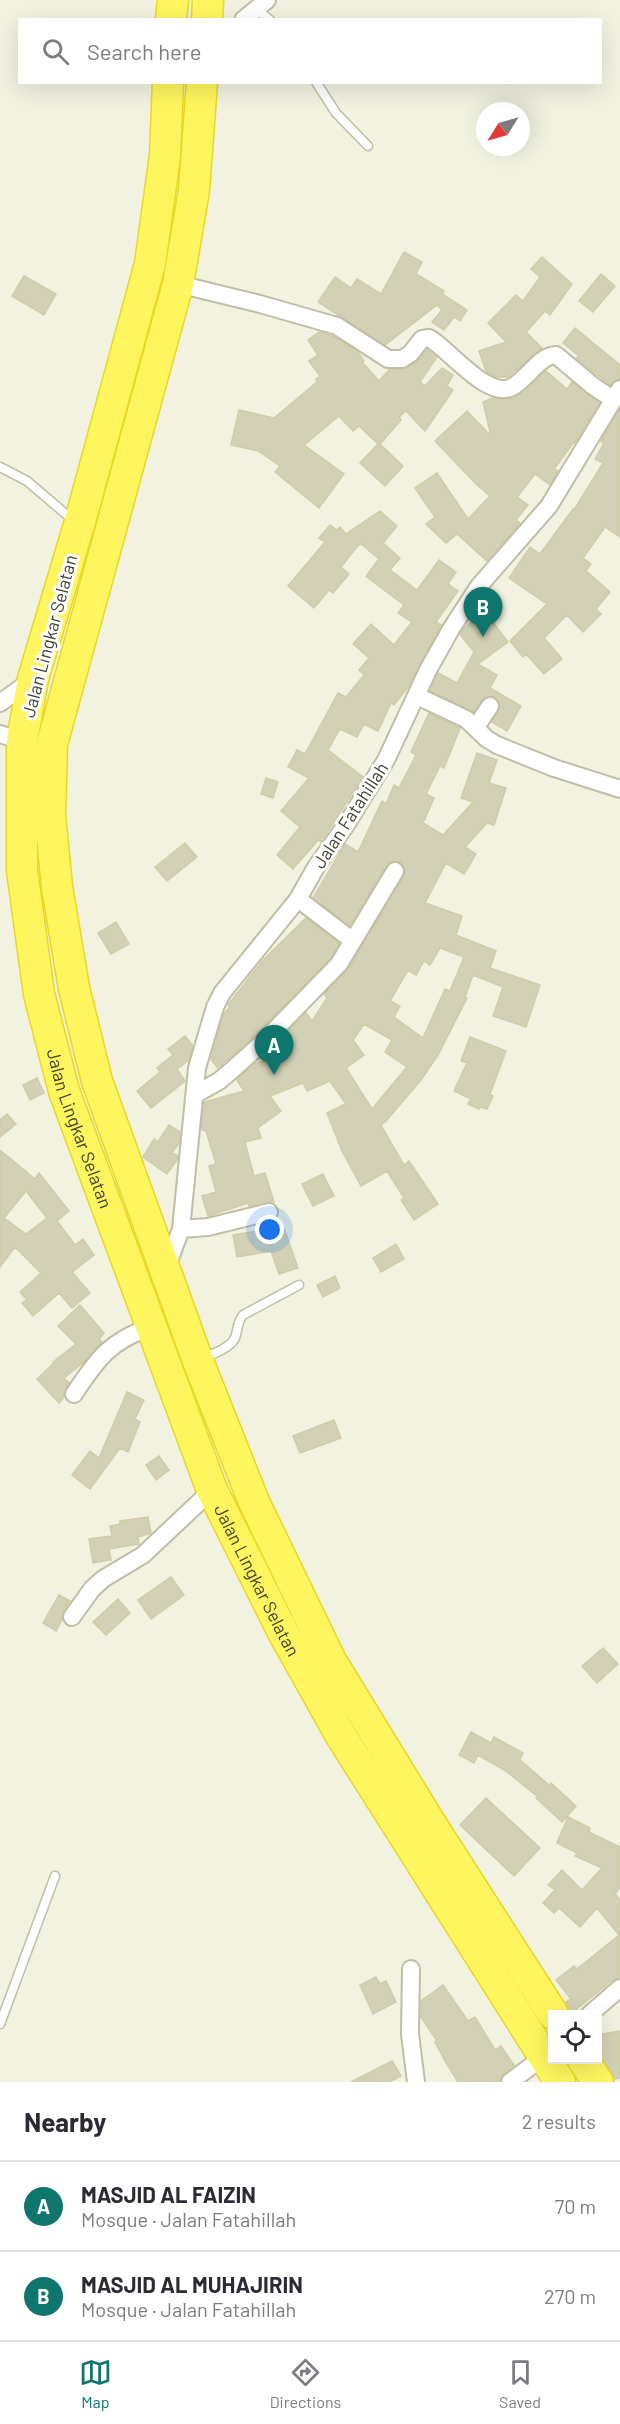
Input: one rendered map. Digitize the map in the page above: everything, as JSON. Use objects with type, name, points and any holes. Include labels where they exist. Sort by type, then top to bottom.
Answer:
[{"type":"highway","points":[[171,18],[173,0]]},
{"type":"highway","points":[[207,18],[208,0]]},
{"type":"highway","name":"Jalan Lingkar Selatan","points":[[168,84],[165,156],[150,264],[79,525],[33,679],[11,737],[57,888],[74,988],[97,1081],[198,1361],[254,1502],[331,1660],[431,1824],[550,2010]]},
{"type":"highway","name":"Jalan Lingkar Selatan","points":[[202,84],[194,190],[178,284],[52,744],[22,870],[39,994],[64,1091],[212,1490],[291,1646],[341,1736],[560,2082]]},
{"type":"highway","points":[[407,1841],[431,1824]]},
{"type":"highway","points":[[586,2064],[598,2082]]},
{"type":"street","points":[[178,284],[331,324],[388,359],[402,359],[411,354],[422,339],[429,338],[495,389],[507,389],[516,385],[549,356],[556,355],[588,382],[617,395]]},
{"type":"street","name":"Jalan Fatahillah","points":[[165,1270],[181,1229],[197,1068],[215,1007],[222,993],[298,899],[316,867],[373,784],[438,651],[479,586],[549,506],[617,395]]},
{"type":"street","points":[[0,703],[33,679]]},
{"type":"street","points":[[417,696],[466,719],[487,739],[515,752],[554,768],[620,789]]},
{"type":"street","points":[[476,727],[490,706]]},
{"type":"street","points":[[196,1094],[219,1082],[339,964],[394,871]]},
{"type":"street","points":[[298,899],[353,941]]},
{"type":"street","points":[[181,1229],[208,1227],[269,1212]]},
{"type":"street","points":[[74,1394],[96,1364],[118,1341],[151,1327]]},
{"type":"street","points":[[72,1617],[92,1589],[103,1579],[143,1554],[212,1490]]},
{"type":"street","points":[[411,1969],[410,2034],[416,2082]]},
{"type":"street","points":[[595,2010],[620,1988]]},
{"type":"street","points":[[510,2082],[543,2058]]},
{"type":"lane","points":[[255,9],[267,18]]},
{"type":"lane","points":[[317,84],[336,113],[368,146]]},
{"type":"lane","points":[[0,467],[27,481],[79,525]]},
{"type":"lane","points":[[198,1361],[232,1342],[236,1336],[238,1321],[243,1315],[299,1285]]},
{"type":"lane","points":[[0,2024],[55,1876]]},
{"type":"building","points":[[404,252],[422,262],[416,274],[444,291],[442,294],[467,310],[460,321],[454,317],[444,330],[432,322],[442,310],[437,305],[385,345],[318,302],[335,277],[351,288],[357,279],[381,294]]},
{"type":"building","points":[[542,257],[572,284],[550,315],[545,311],[526,332],[542,348],[508,377],[496,377],[486,371],[479,351],[506,342],[488,323],[516,295],[523,301],[540,277],[531,269]]},
{"type":"building","points":[[601,274],[615,286],[593,312],[579,301]]},
{"type":"building","points":[[24,276],[56,294],[44,315],[12,296]]},
{"type":"building","points":[[575,328],[620,365],[620,379],[610,385],[576,358],[579,356],[563,343]]},
{"type":"building","points":[[319,332],[333,336],[357,351],[364,361],[362,362],[379,381],[390,369],[403,369],[416,363],[427,350],[437,357],[420,382],[425,386],[442,368],[453,375],[447,386],[453,390],[425,431],[406,411],[399,417],[401,420],[380,444],[403,466],[385,486],[360,463],[378,444],[359,426],[353,431],[339,416],[304,445],[344,474],[319,508],[275,472],[280,466],[258,451],[231,445],[239,410],[274,418],[317,382],[316,379],[320,376],[309,361],[318,355],[308,340]]},
{"type":"building","points":[[546,371],[567,389],[572,382],[599,403],[575,443],[554,469],[558,471],[550,485],[535,474],[517,497],[528,505],[516,520],[520,523],[487,561],[457,534],[446,543],[426,524],[435,517],[415,488],[437,473],[468,519],[490,496],[435,441],[467,411],[491,436],[483,402],[493,398],[504,399],[517,396]]},
{"type":"building","points":[[620,409],[620,537],[605,527],[583,558],[591,564],[586,571],[610,592],[596,609],[601,614],[583,632],[567,615],[544,638],[562,659],[544,674],[526,654],[523,657],[510,641],[547,604],[509,578],[530,547],[540,554],[574,510],[603,463],[595,459],[604,443],[601,441]]},
{"type":"building","points":[[380,511],[397,526],[383,543],[400,558],[390,570],[417,590],[439,560],[456,572],[448,584],[458,591],[436,622],[441,625],[408,687],[394,705],[391,703],[378,731],[364,724],[357,737],[340,729],[328,750],[363,777],[321,842],[319,839],[293,869],[277,855],[300,827],[281,811],[309,778],[288,767],[297,750],[305,754],[338,693],[346,697],[364,675],[359,670],[369,658],[353,644],[371,624],[394,645],[412,622],[398,613],[404,605],[366,576],[379,559],[360,543],[341,567],[349,574],[333,593],[329,590],[314,608],[288,586],[325,542],[319,538],[330,525],[337,530],[340,527],[346,534]]},
{"type":"building","points":[[485,612],[508,642],[478,664],[497,675],[490,688],[521,706],[507,731],[492,722],[500,707],[495,697],[485,697],[474,712],[430,691],[438,673],[457,683],[474,652],[460,634],[465,627]]},
{"type":"building","points":[[429,713],[460,728],[444,768],[440,766],[426,794],[434,798],[423,823],[443,835],[473,802],[461,798],[477,753],[497,760],[489,783],[506,788],[494,825],[487,823],[465,847],[476,854],[464,874],[446,863],[425,903],[462,916],[456,935],[496,951],[490,968],[540,985],[526,1027],[493,1016],[503,987],[473,975],[465,997],[467,998],[438,1055],[421,1080],[381,1125],[404,1165],[409,1161],[438,1204],[414,1220],[401,1200],[404,1198],[387,1171],[361,1186],[342,1151],[327,1113],[346,1104],[330,1081],[307,1091],[303,1083],[270,1096],[281,1111],[258,1128],[261,1138],[245,1142],[254,1176],[265,1173],[274,1202],[249,1206],[248,1203],[208,1216],[202,1196],[216,1192],[209,1166],[216,1164],[206,1131],[201,1130],[204,1102],[244,1091],[237,1080],[254,1064],[288,1052],[281,1039],[306,1013],[312,1021],[327,998],[324,994],[348,969],[404,876],[405,871],[401,862],[389,862],[350,925],[313,898],[345,844],[358,852],[382,801],[386,804],[394,785],[399,788],[416,755],[411,752]],"holes":[[[440,948],[464,957],[450,991],[445,989],[423,1038],[394,1017],[400,1006],[390,1001],[408,970],[416,975],[424,961],[430,965]],[[364,1024],[392,1040],[385,1052],[407,1067],[372,1109],[346,1068],[364,1055],[353,1040]]]},
{"type":"building","points":[[266,778],[278,782],[273,798],[261,794]]},
{"type":"building","points":[[185,843],[197,857],[167,881],[155,867]]},
{"type":"building","points":[[306,918],[339,944],[331,958],[255,1035],[218,1068],[212,1061],[215,1057],[211,1059],[224,1013],[230,1007],[228,1005],[262,961]]},
{"type":"building","points":[[116,922],[129,944],[111,954],[98,933]]},
{"type":"building","points":[[185,1036],[193,1046],[189,1060],[177,1069],[185,1081],[151,1108],[137,1091],[160,1072],[157,1068],[173,1055],[168,1049]]},
{"type":"building","points":[[470,1037],[506,1051],[490,1094],[493,1096],[487,1109],[481,1107],[479,1109],[468,1104],[471,1099],[454,1091],[467,1063],[461,1061]]},
{"type":"building","points":[[37,1078],[44,1093],[30,1100],[23,1085]]},
{"type":"building","points":[[7,1114],[16,1124],[0,1137],[0,1120]]},
{"type":"building","points":[[169,1125],[180,1132],[179,1143],[172,1153],[178,1156],[177,1160],[167,1174],[143,1157],[154,1139],[158,1142]]},
{"type":"building","points":[[0,1150],[35,1179],[39,1173],[69,1211],[57,1221],[75,1245],[83,1239],[94,1255],[72,1272],[90,1293],[72,1308],[59,1293],[33,1316],[22,1303],[27,1300],[20,1292],[41,1273],[15,1247],[0,1267]],"holes":[[[26,1191],[47,1218],[26,1234],[4,1218]]]},
{"type":"building","points":[[323,1174],[334,1196],[313,1206],[302,1184]]},
{"type":"building","points":[[284,1228],[298,1268],[279,1274],[271,1251],[237,1257],[233,1235],[257,1231],[258,1237]]},
{"type":"building","points":[[396,1244],[404,1259],[381,1272],[373,1258]]},
{"type":"building","points":[[335,1276],[340,1288],[323,1297],[317,1285]]},
{"type":"building","points":[[80,1305],[104,1333],[99,1339],[102,1342],[83,1363],[64,1378],[69,1383],[59,1403],[37,1379],[53,1362],[76,1344],[58,1326]]},
{"type":"building","points":[[127,1392],[144,1400],[135,1419],[140,1422],[128,1452],[120,1448],[90,1489],[72,1475],[90,1451],[99,1458]]},
{"type":"building","points":[[334,1420],[341,1438],[300,1453],[293,1436]]},
{"type":"building","points":[[159,1456],[169,1470],[156,1480],[146,1465]]},
{"type":"building","points":[[148,1517],[151,1533],[138,1537],[139,1544],[109,1549],[111,1560],[93,1563],[89,1539],[112,1536],[110,1526],[120,1524],[120,1521]]},
{"type":"building","points":[[171,1577],[184,1595],[151,1619],[138,1600]]},
{"type":"building","points":[[59,1595],[70,1601],[63,1611],[62,1620],[56,1631],[43,1623]]},
{"type":"building","points":[[118,1599],[130,1613],[106,1635],[93,1622]]},
{"type":"building","points":[[603,1648],[618,1664],[597,1683],[582,1666]]},
{"type":"building","points":[[471,1732],[491,1743],[494,1737],[523,1753],[520,1760],[549,1785],[551,1783],[576,1806],[562,1822],[536,1798],[538,1797],[506,1771],[478,1755],[474,1763],[459,1755]]},
{"type":"building","points":[[486,1798],[540,1848],[514,1876],[460,1825]]},
{"type":"building","points":[[568,1817],[590,1828],[589,1832],[620,1847],[620,1886],[615,1894],[620,1900],[620,1978],[613,1980],[575,2010],[569,2010],[566,2002],[571,1999],[556,1980],[574,1966],[577,1969],[619,1935],[597,1908],[580,1927],[559,1908],[554,1913],[543,1903],[555,1890],[548,1885],[562,1870],[582,1890],[602,1868],[575,1856],[577,1853],[557,1843]]},
{"type":"building","points":[[376,1977],[380,1984],[386,1981],[396,2002],[373,2014],[360,1985]]},
{"type":"building","points":[[443,1985],[468,2021],[475,2017],[495,2050],[501,2046],[514,2065],[503,2074],[500,2082],[458,2082],[445,2061],[435,2042],[437,2041],[421,2017],[421,2001]]},
{"type":"building","points":[[620,2031],[620,2078],[615,2079],[602,2059],[602,2034]]},
{"type":"building","points":[[392,2061],[401,2076],[389,2082],[351,2082]]},
{"type":"place","name":"MASJID AL MUHAJIRIN","points":[[483,637]]},
{"type":"place","name":"MASJID AL FAIZIN","points":[[274,1075]]}]
